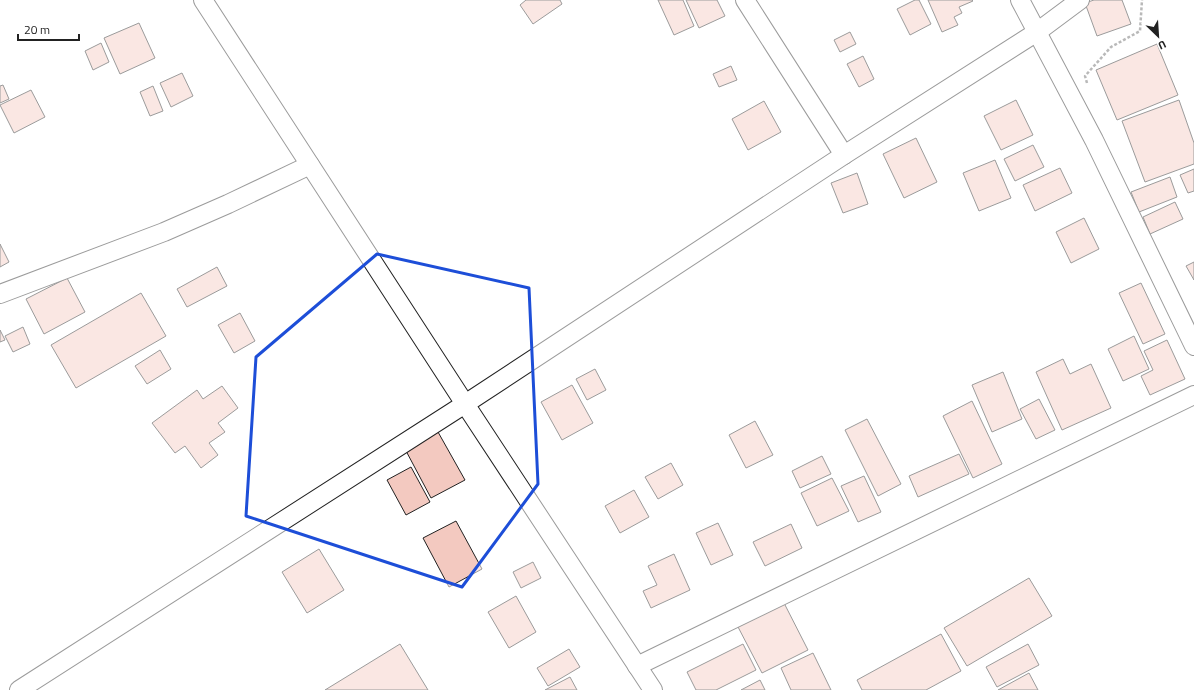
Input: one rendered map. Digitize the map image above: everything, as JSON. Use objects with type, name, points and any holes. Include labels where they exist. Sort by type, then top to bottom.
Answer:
[{"type":"street","points":[[203,0],[651,689]]},
{"type":"street","points":[[745,0],[844,155]]},
{"type":"street","points":[[1020,0],[1094,140],[1194,346]]},
{"type":"street","points":[[19,690],[465,404],[844,155],[1037,32],[1080,0]]},
{"type":"street","points":[[0,294],[164,232],[228,204],[310,165]]},
{"type":"street","points":[[637,666],[1194,395]]},
{"type":"path","points":[[1090,89],[1085,76],[1111,47],[1140,31],[1142,0]]},
{"type":"highlighted area","points":[[377,254],[529,288],[538,484],[462,587],[246,516],[256,357]]},
{"type":"building","points":[[526,0],[560,0],[562,4],[533,24],[520,5]]},
{"type":"building","points":[[658,0],[683,0],[694,26],[674,35]]},
{"type":"building","points":[[686,0],[717,0],[725,16],[699,28]]},
{"type":"building","points":[[915,0],[919,0],[931,24],[910,35],[897,9]]},
{"type":"building","points":[[928,0],[973,1],[959,7],[962,13],[954,17],[958,25],[942,32]]},
{"type":"building","points":[[1094,0],[1122,0],[1131,24],[1097,36],[1085,3]]},
{"type":"building","points":[[139,23],[155,58],[120,74],[104,38]]},
{"type":"building","points":[[850,32],[856,44],[840,52],[834,40]]},
{"type":"building","points":[[101,43],[109,62],[93,70],[85,51]]},
{"type":"building","points":[[1157,44],[1178,95],[1117,120],[1096,70]]},
{"type":"building","points":[[863,56],[874,79],[859,87],[847,64]]},
{"type":"building","points":[[731,66],[737,80],[719,87],[713,74]]},
{"type":"building","points":[[182,73],[193,96],[171,107],[160,83]]},
{"type":"building","points":[[3,85],[9,99],[0,103],[0,86]]},
{"type":"building","points":[[153,86],[163,111],[150,116],[140,92]]},
{"type":"building","points":[[31,90],[45,117],[14,133],[0,105]]},
{"type":"building","points":[[1016,100],[1033,135],[1001,150],[984,116]]},
{"type":"building","points":[[1179,100],[1194,143],[1194,164],[1145,182],[1122,121]]},
{"type":"building","points":[[764,101],[781,132],[748,150],[732,119]]},
{"type":"building","points":[[916,138],[937,182],[904,198],[883,154]]},
{"type":"building","points":[[1033,145],[1044,167],[1015,181],[1004,159]]},
{"type":"building","points":[[995,160],[1011,198],[979,211],[963,173]]},
{"type":"building","points":[[1060,168],[1072,193],[1035,211],[1023,185]]},
{"type":"building","points":[[1194,169],[1194,191],[1188,193],[1180,175]]},
{"type":"building","points":[[857,173],[868,204],[843,213],[831,183]]},
{"type":"building","points":[[1170,177],[1177,197],[1139,212],[1131,192]]},
{"type":"building","points":[[1175,202],[1183,219],[1150,234],[1143,217]]},
{"type":"building","points":[[1084,218],[1099,249],[1071,263],[1056,232]]},
{"type":"building","points":[[0,244],[9,262],[0,267]]},
{"type":"building","points":[[1194,262],[1194,280],[1186,266]]},
{"type":"building","points":[[217,267],[227,286],[187,307],[177,289]]},
{"type":"building","points":[[67,278],[85,312],[44,334],[26,299]]},
{"type":"building","points":[[1141,283],[1165,334],[1143,344],[1119,293]]},
{"type":"building","points":[[141,293],[166,336],[76,388],[51,345]]},
{"type":"building","points":[[240,313],[255,341],[234,353],[218,325]]},
{"type":"building","points":[[23,327],[30,344],[13,352],[5,336]]},
{"type":"building","points":[[0,330],[5,340],[0,342]]},
{"type":"building","points":[[1134,336],[1149,369],[1123,381],[1108,349]]},
{"type":"building","points":[[1167,340],[1185,379],[1150,395],[1141,376],[1153,370],[1144,351]]},
{"type":"building","points":[[160,350],[171,369],[147,384],[135,366]]},
{"type":"building","points":[[1063,359],[1070,374],[1091,364],[1111,408],[1062,430],[1036,372]]},
{"type":"building","points":[[595,369],[606,390],[587,400],[576,379]]},
{"type":"building","points":[[1003,372],[1022,419],[992,432],[972,385]]},
{"type":"building","points":[[572,385],[593,423],[562,440],[541,402]]},
{"type":"building","points":[[222,386],[238,408],[218,423],[225,432],[209,443],[218,455],[201,468],[185,446],[175,453],[152,423],[197,390],[203,399]]},
{"type":"building","points":[[1039,399],[1055,430],[1036,439],[1020,409]]},
{"type":"building","points":[[972,401],[1002,464],[973,478],[943,416]]},
{"type":"building","points":[[867,419],[901,484],[878,496],[845,430]]},
{"type":"building","points":[[755,421],[773,455],[746,468],[729,435]]},
{"type":"building","points":[[438,432],[465,480],[431,498],[405,449]]},
{"type":"building","points":[[959,454],[969,474],[918,497],[909,476]]},
{"type":"building","points":[[822,456],[831,474],[800,488],[792,471]]},
{"type":"building","points":[[671,463],[683,485],[658,499],[645,477]]},
{"type":"building","points":[[411,467],[430,502],[406,515],[387,480]]},
{"type":"building","points":[[864,476],[881,512],[858,522],[841,486]]},
{"type":"building","points":[[832,478],[849,511],[817,526],[801,493]]},
{"type":"building","points":[[634,490],[649,517],[620,533],[605,506]]},
{"type":"building","points":[[456,521],[482,569],[449,587],[423,538]]},
{"type":"building","points":[[718,523],[733,555],[711,565],[696,533]]},
{"type":"building","points":[[791,524],[802,548],[765,566],[753,542]]},
{"type":"building","points":[[319,549],[344,590],[307,613],[282,572]]},
{"type":"building","points":[[674,554],[690,590],[651,608],[643,591],[657,585],[648,566]]},
{"type":"building","points":[[533,562],[541,578],[521,588],[513,572]]},
{"type":"building","points":[[1029,578],[1052,616],[967,666],[944,628]]},
{"type":"building","points":[[516,596],[536,632],[509,648],[488,612]]},
{"type":"building","points":[[783,601],[808,650],[762,673],[737,625]]},
{"type":"building","points":[[941,634],[961,671],[926,690],[862,690],[857,680]]},
{"type":"building","points":[[400,644],[428,690],[325,690]]},
{"type":"building","points":[[743,644],[756,670],[716,690],[696,690],[687,672]]},
{"type":"building","points":[[1028,644],[1039,665],[997,687],[986,667]]},
{"type":"building","points":[[569,649],[580,667],[548,686],[537,668]]},
{"type":"building","points":[[813,653],[831,690],[791,690],[781,668]]},
{"type":"building","points":[[1029,673],[1038,690],[998,690]]},
{"type":"building","points":[[570,677],[577,690],[545,690]]},
{"type":"building","points":[[760,680],[765,690],[741,690]]}]
